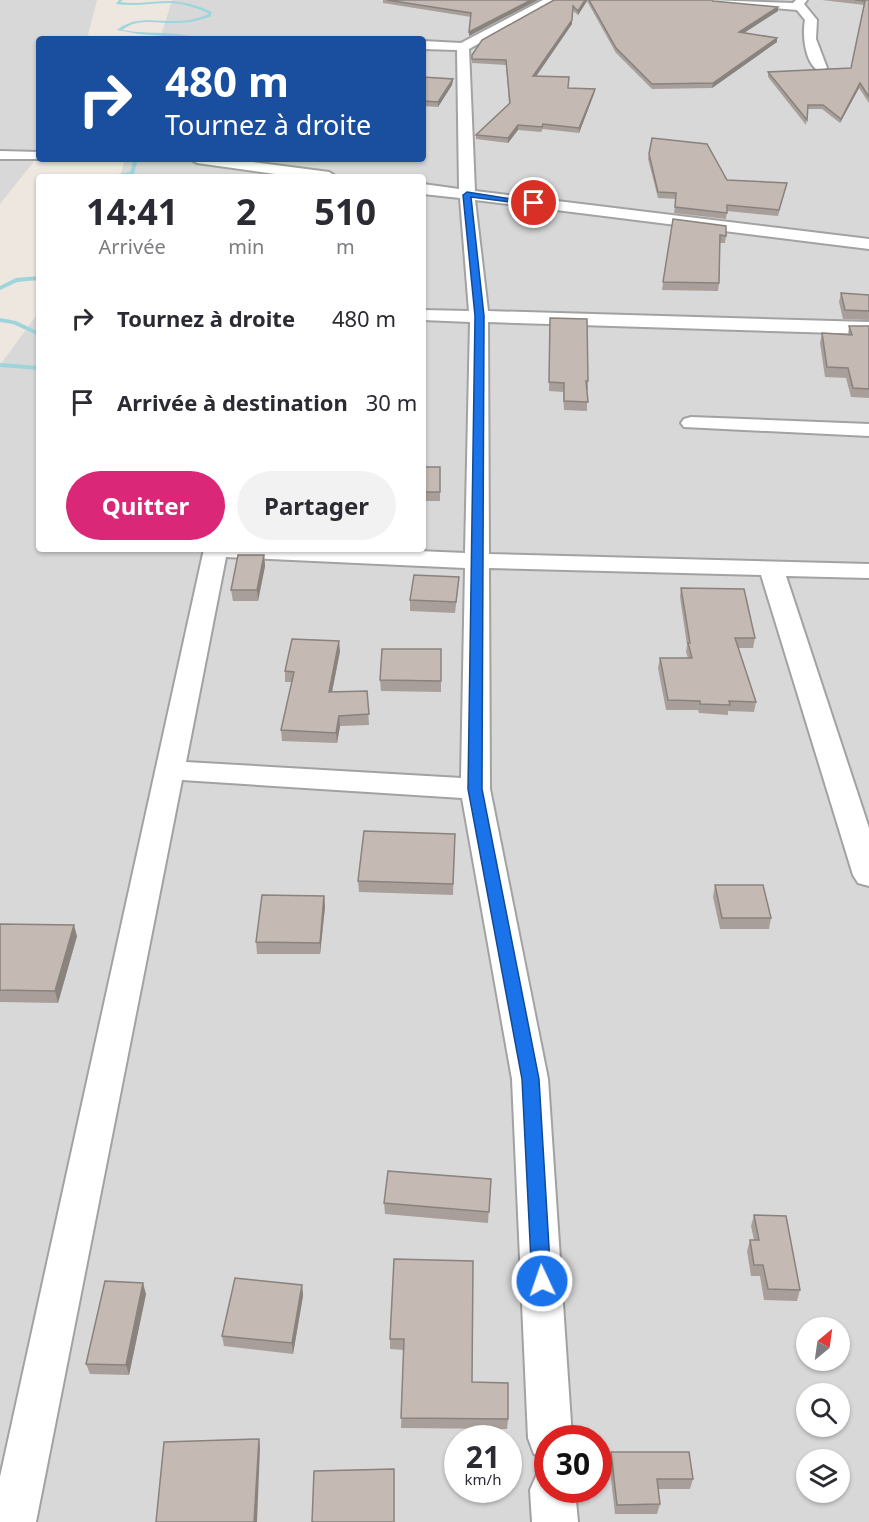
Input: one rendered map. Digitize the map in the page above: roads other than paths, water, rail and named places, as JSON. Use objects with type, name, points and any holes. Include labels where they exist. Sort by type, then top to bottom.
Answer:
[{"type":"street","points":[[426,45],[463,47],[551,0]]},
{"type":"street","points":[[713,0],[803,4],[811,20],[808,30],[812,50],[821,68]]},
{"type":"street","points":[[463,47],[467,195],[479,316],[479,561],[475,789],[530,1079],[549,1425]]},
{"type":"street","points":[[0,155],[36,156]]},
{"type":"street","points":[[225,162],[301,170],[317,174]]},
{"type":"street","points":[[426,189],[869,244]]},
{"type":"street","points":[[426,315],[869,328]]},
{"type":"street","points":[[691,423],[869,430]]},
{"type":"street","points":[[13,1522],[215,552]]},
{"type":"street","points":[[282,552],[479,561],[869,571]]},
{"type":"street","points":[[771,568],[869,875]]},
{"type":"street","points":[[169,770],[475,789]]},
{"type":"street","points":[[554,1503],[555,1522]]},
{"type":"waterway","points":[[121,0],[117,3],[130,5],[180,3],[210,12],[209,16],[184,22],[148,20],[133,22],[119,30],[179,36]]},
{"type":"waterway","points":[[124,174],[132,173],[135,162]]},
{"type":"waterway","points":[[0,288],[16,280],[36,278]]},
{"type":"waterway","points":[[0,320],[14,322],[36,333]]},
{"type":"waterway","points":[[0,365],[36,368]]}]
